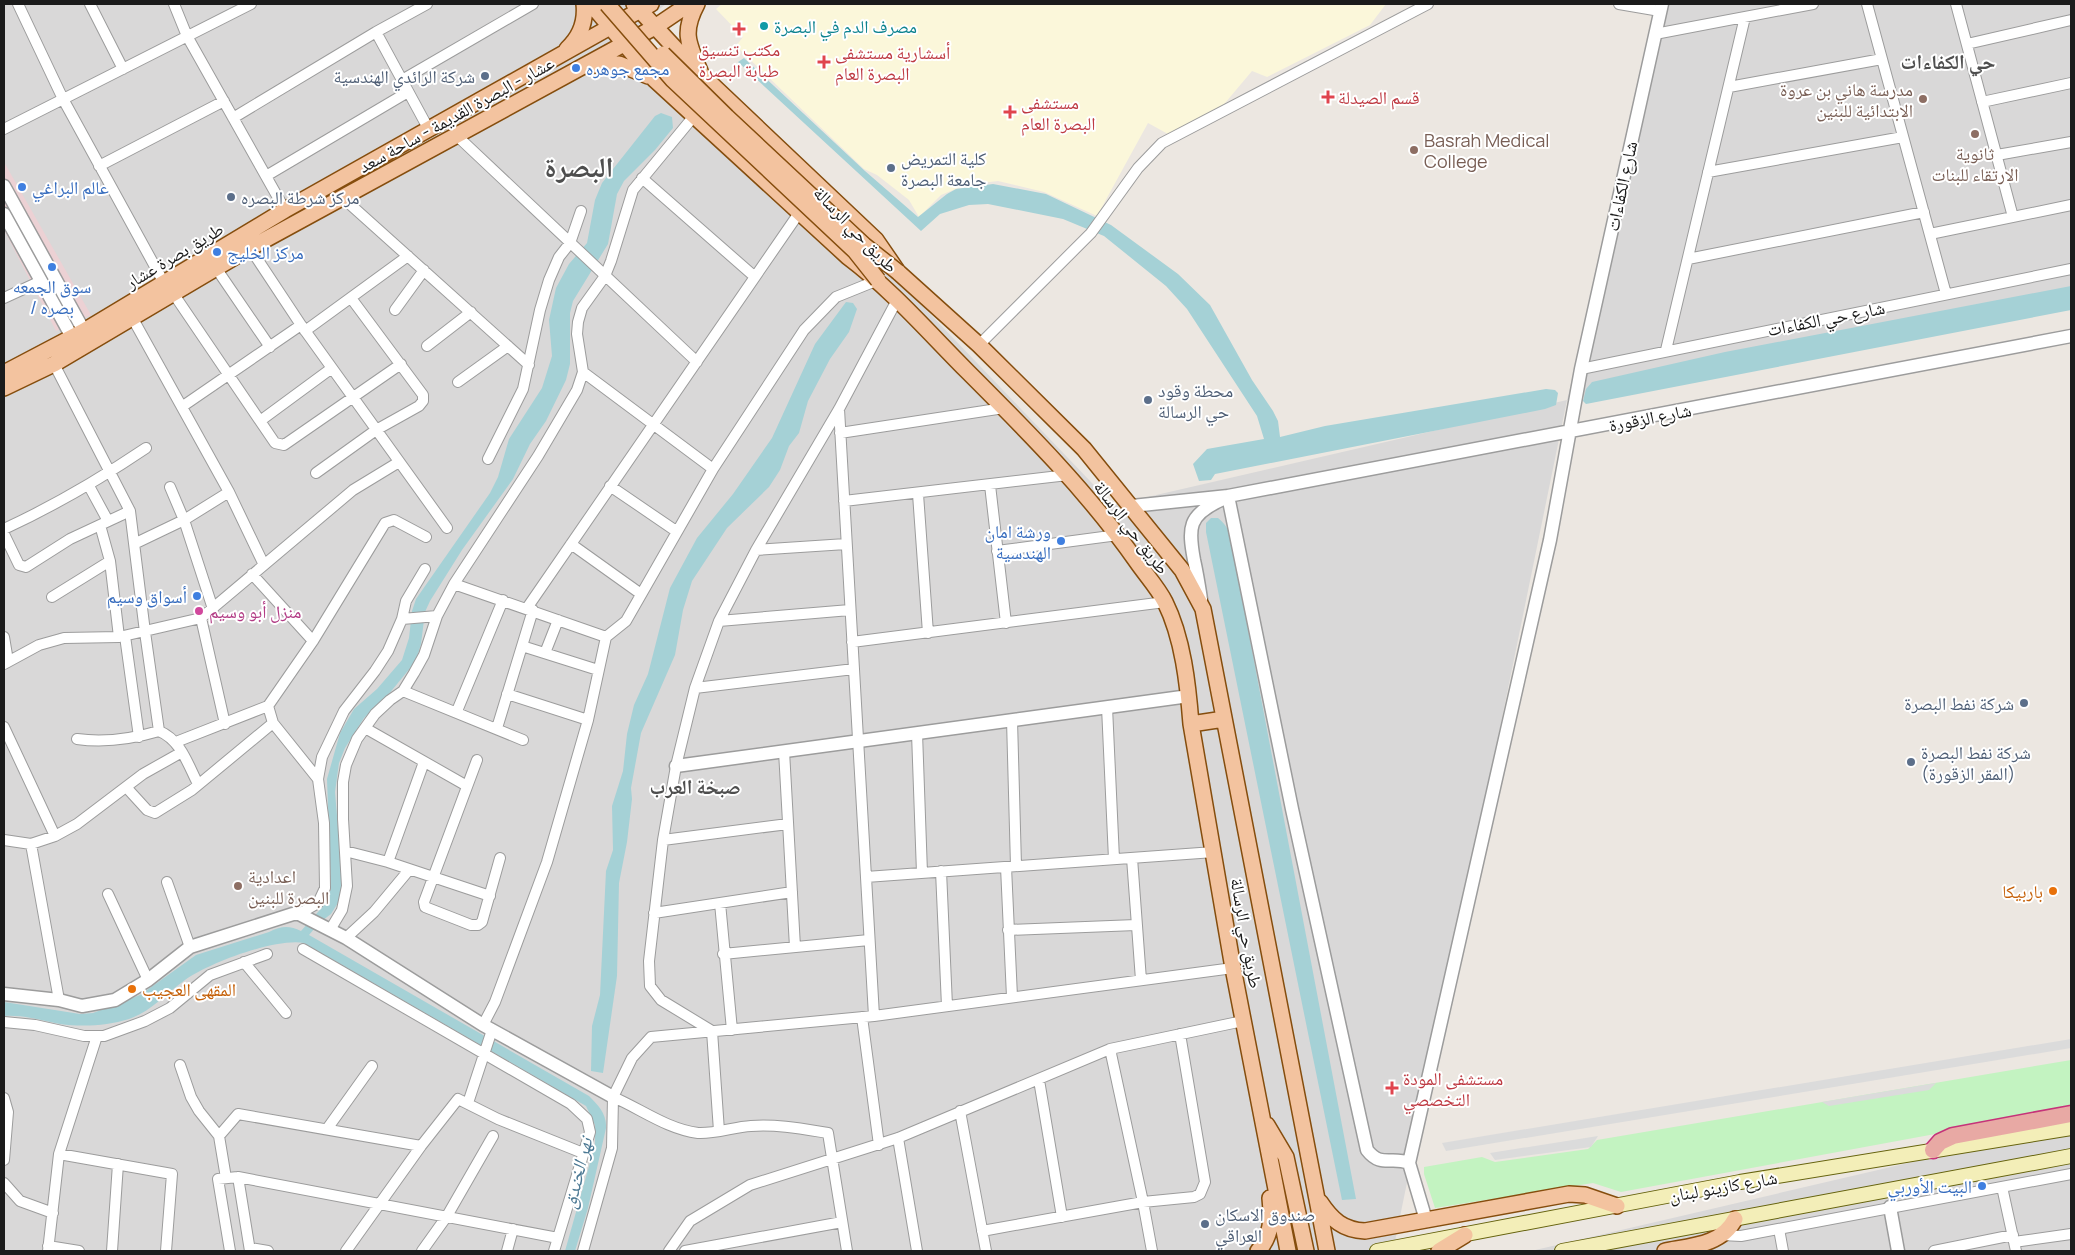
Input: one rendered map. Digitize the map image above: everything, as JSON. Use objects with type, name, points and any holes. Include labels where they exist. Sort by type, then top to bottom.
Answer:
[{"type":"highway","points":[[1933,1150],[1944,1140],[1953,1136],[2071,1114]]},
{"type":"main road","points":[[561,56],[578,36],[584,17],[584,4]]},
{"type":"main road","points":[[591,4],[654,79],[848,257],[878,280]]},
{"type":"main road","name":"طريق حي الرسالة","points":[[607,4],[673,80],[855,250],[878,280],[1068,475],[1118,536],[1165,602],[1178,638],[1189,696],[1191,724],[1234,968],[1265,1122],[1288,1251]]},
{"type":"main road","name":"طريق حي الرسالة","points":[[620,4],[669,61],[727,118],[864,245],[898,272],[979,345],[1084,449],[1182,570],[1202,609],[1328,1251]]},
{"type":"main road","name":"عشار - البصرة القديمة - ساحة سعد","points":[[4,388],[54,364],[133,319],[168,288],[216,268],[455,134],[655,27],[689,4]]},
{"type":"main road","points":[[697,4],[687,30],[688,39],[703,76]]},
{"type":"main road","name":"طريق بصرة عشار","points":[[4,373],[168,288],[285,210],[428,128],[561,56],[642,6]]},
{"type":"main road","name":"طريق حي الرسالة","points":[[642,6],[655,27],[703,76],[876,240],[898,272]]},
{"type":"main road","points":[[582,66],[619,64],[638,70],[654,79]]},
{"type":"main road","points":[[1191,724],[1224,719]]},
{"type":"main road","points":[[1265,1122],[1279,1142],[1286,1157],[1306,1251]]},
{"type":"main road","name":"شارع كازينو لبنان","points":[[1377,1251],[1740,1182],[2071,1128]]},
{"type":"main road","name":"شارع كازينو لبنان","points":[[1562,1251],[2071,1156]]},
{"type":"main road","points":[[1258,1251],[1266,1240],[1270,1226],[1273,1166]]},
{"type":"main road","points":[[1316,1197],[1333,1219],[1350,1229],[1365,1231],[1569,1194],[1585,1195],[1617,1206]]},
{"type":"main road","points":[[1665,1251],[1703,1244],[1722,1235],[1735,1219]]},
{"type":"main road","points":[[1439,1251],[1465,1235]]},
{"type":"street","points":[[18,4],[63,100],[98,166],[168,288],[275,443],[284,445],[401,364]]},
{"type":"street","points":[[90,4],[123,69]]},
{"type":"street","points":[[174,4],[187,36],[285,210]]},
{"type":"street","points":[[4,129],[251,4]]},
{"type":"street","points":[[233,118],[376,32],[427,4]]},
{"type":"street","points":[[402,80],[533,4]]},
{"type":"street","points":[[979,345],[1091,233],[1138,168],[1162,143],[1428,4]]},
{"type":"street","points":[[1619,4],[1661,8]]},
{"type":"street","points":[[1655,34],[1813,4]]},
{"type":"street","points":[[1867,4],[1946,294]]},
{"type":"street","points":[[1956,4],[2013,216]]},
{"type":"street","name":"شارع الكفاءات","points":[[1409,1163],[1548,549],[1581,369],[1661,8]]},
{"type":"street","points":[[1666,350],[1745,17]]},
{"type":"street","points":[[1967,44],[2071,20]]},
{"type":"street","points":[[376,32],[428,128]]},
{"type":"street","points":[[1729,87],[1882,59]]},
{"type":"street","points":[[1982,102],[2071,83]]},
{"type":"street","points":[[266,176],[408,92]]},
{"type":"street","points":[[98,166],[224,101]]},
{"type":"street","points":[[326,928],[342,910],[347,886],[342,802],[346,765],[357,739],[390,700],[403,691],[424,656],[433,616],[538,456],[577,390],[583,372],[577,334],[582,308],[601,272],[629,199],[642,178],[694,116]]},
{"type":"street","points":[[455,134],[697,362]]},
{"type":"street","points":[[1708,172],[1903,137]]},
{"type":"street","points":[[1996,156],[2071,142]]},
{"type":"street","points":[[642,178],[755,277]]},
{"type":"street","points":[[4,186],[78,334]]},
{"type":"street","points":[[343,198],[529,365]]},
{"type":"street","points":[[1930,234],[2071,204]]},
{"type":"street","points":[[488,459],[523,389],[540,310],[549,280],[559,257],[573,246],[581,211]]},
{"type":"street","points":[[1688,260],[1924,212]]},
{"type":"street","points":[[497,728],[522,646],[530,609],[610,486],[799,213]]},
{"type":"street","points":[[4,214],[41,281],[78,334]]},
{"type":"street","points":[[250,248],[303,328],[447,528]]},
{"type":"street","points":[[183,406],[270,347],[351,298],[408,256]]},
{"type":"street","points":[[216,268],[270,347]]},
{"type":"street","name":"شارع حي الكفاءات","points":[[1581,369],[1666,350],[2071,269]]},
{"type":"street","points":[[395,310],[424,270]]},
{"type":"street","points":[[468,1103],[483,1054],[495,1002],[547,862],[588,720],[606,637],[626,621],[713,469],[804,330],[836,297],[878,280]]},
{"type":"street","points":[[4,298],[41,281]]},
{"type":"street","points":[[316,473],[376,430],[419,406],[423,401],[423,396],[401,364],[351,298]]},
{"type":"street","points":[[712,1031],[661,1000],[650,986],[649,961],[663,840],[676,766],[695,688],[719,621],[756,550],[838,409],[897,300]]},
{"type":"street","points":[[427,346],[471,312]]},
{"type":"street","points":[[133,319],[183,406],[229,492],[264,565]]},
{"type":"street","name":"شارع الزقورة","points":[[1132,506],[1228,496],[1569,433],[2071,336]]},
{"type":"street","points":[[458,382],[508,346]]},
{"type":"street","points":[[54,364],[130,511],[136,542],[144,632],[159,731]]},
{"type":"street","points":[[260,421],[332,368]]},
{"type":"street","points":[[583,372],[713,469]]},
{"type":"street","points":[[840,433],[1004,408]]},
{"type":"street","points":[[838,409],[874,1016]]},
{"type":"street","points":[[4,529],[89,486],[146,448]]},
{"type":"street","points":[[4,637],[6,662],[39,645],[64,638],[122,636],[201,618],[352,490],[399,462]]},
{"type":"street","points":[[844,500],[918,494],[1068,475]]},
{"type":"street","points":[[990,485],[1006,623]]},
{"type":"street","points":[[89,486],[104,523],[139,737]]},
{"type":"street","points":[[610,486],[676,531]]},
{"type":"street","points":[[170,487],[184,520],[213,609]]},
{"type":"street","points":[[136,542],[184,520],[229,492]]},
{"type":"street","points":[[918,494],[928,633]]},
{"type":"street","points":[[1228,496],[1292,808],[1367,1150],[1374,1159],[1379,1161],[1402,1160],[1409,1163],[1426,1220]]},
{"type":"street","name":"شارع الزقورة","points":[[1202,609],[1191,543],[1191,528],[1202,510],[1228,496]]},
{"type":"street","points":[[4,534],[20,565],[26,567],[70,539],[130,511]]},
{"type":"street","points":[[176,742],[268,706],[313,641],[385,523],[394,520],[426,537]]},
{"type":"street","points":[[997,551],[1118,536]]},
{"type":"street","points":[[571,544],[641,594]]},
{"type":"street","points":[[756,550],[846,544]]},
{"type":"street","points":[[52,597],[110,561]]},
{"type":"street","points":[[303,916],[318,902],[325,888],[324,822],[318,779],[322,757],[344,711],[375,671],[406,619],[406,601],[425,569]]},
{"type":"street","points":[[252,574],[313,641]]},
{"type":"street","points":[[454,584],[606,637]]},
{"type":"street","points":[[457,711],[504,600]]},
{"type":"street","points":[[852,642],[1165,602]]},
{"type":"street","points":[[719,621],[850,610]]},
{"type":"street","points":[[406,619],[433,616]]},
{"type":"street","points":[[201,618],[225,724]]},
{"type":"street","points":[[546,653],[558,620]]},
{"type":"street","points":[[522,646],[598,670]]},
{"type":"street","points":[[695,688],[854,669]]},
{"type":"street","points":[[403,691],[457,711],[523,740]]},
{"type":"street","points":[[507,694],[588,720]]},
{"type":"street","points":[[676,766],[1189,696]]},
{"type":"street","points":[[268,706],[273,723],[318,779]]},
{"type":"street","points":[[1107,707],[1114,860]]},
{"type":"street","points":[[1012,720],[1011,867],[1008,930],[1012,997]]},
{"type":"street","points":[[126,787],[150,813],[155,813],[198,784],[273,723]]},
{"type":"street","points":[[4,727],[55,836]]},
{"type":"street","points":[[365,728],[468,786]]},
{"type":"street","points":[[78,739],[100,742],[139,737],[159,731],[169,735],[176,742],[198,784]]},
{"type":"street","points":[[917,733],[922,873]]},
{"type":"street","points":[[4,840],[31,844],[55,836],[76,824],[143,774],[182,752]]},
{"type":"street","points":[[784,752],[795,947]]},
{"type":"street","points":[[478,760],[424,902],[425,907],[471,925],[478,925],[482,922],[500,858]]},
{"type":"street","points":[[388,862],[424,762]]},
{"type":"street","points":[[663,840],[788,824]]},
{"type":"street","points":[[31,844],[59,1000]]},
{"type":"street","points":[[345,851],[388,862],[490,896]]},
{"type":"street","points":[[866,877],[1214,852]]},
{"type":"street","points":[[1132,858],[1140,980]]},
{"type":"street","points":[[346,938],[374,912],[409,870]]},
{"type":"street","points":[[941,871],[948,1006]]},
{"type":"street","points":[[167,882],[190,947]]},
{"type":"street","points":[[654,913],[792,892]]},
{"type":"street","points":[[108,894],[148,980]]},
{"type":"street","points":[[720,903],[732,1030]]},
{"type":"street","points":[[4,994],[59,1000],[82,1006],[115,1000],[148,980],[190,947],[294,914],[303,916],[346,938],[489,1029],[613,1097],[642,1110],[661,1123],[698,1133],[754,1126],[798,1128],[828,1133],[847,1251]]},
{"type":"street","points":[[1008,930],[1136,925]]},
{"type":"street","points":[[724,954],[869,940]]},
{"type":"street","points":[[302,949],[571,1104],[587,1119],[590,1132],[554,1251]]},
{"type":"street","points":[[4,1022],[97,1036],[145,1021],[177,1003],[210,975],[267,954]]},
{"type":"street","points":[[244,962],[286,1013]]},
{"type":"street","points":[[583,1251],[612,1148],[613,1097],[632,1058],[643,1043],[651,1037],[874,1016],[1234,968]]},
{"type":"street","points":[[862,1016],[878,1145]]},
{"type":"street","points":[[669,1251],[690,1221],[750,1185],[898,1138],[1110,1049],[1244,1021]]},
{"type":"street","points":[[712,1031],[719,1130]]},
{"type":"street","points":[[982,1231],[1143,1202],[1194,1197],[1202,1192],[1205,1186],[1180,1034]]},
{"type":"street","points":[[79,1251],[48,1248],[59,1154],[97,1036]]},
{"type":"street","points":[[1110,1049],[1152,1251]]},
{"type":"street","points":[[180,1066],[199,1111],[218,1136],[230,1251]]},
{"type":"street","points":[[327,1129],[372,1066]]},
{"type":"street","points":[[1039,1080],[1062,1217]]},
{"type":"street","points":[[4,1098],[8,1112],[4,1160]]},
{"type":"street","points":[[346,1251],[381,1205],[421,1146],[458,1099],[498,1119],[583,1153]]},
{"type":"street","points":[[960,1111],[986,1251]]},
{"type":"street","points":[[218,1136],[238,1114],[421,1146]]},
{"type":"street","points":[[422,1251],[447,1216],[493,1136]]},
{"type":"street","points":[[898,1138],[917,1251]]},
{"type":"street","points":[[59,1154],[172,1174],[166,1251]]},
{"type":"street","points":[[112,1251],[118,1164]]},
{"type":"street","points":[[1722,1235],[1741,1236],[2071,1174]]},
{"type":"street","points":[[222,1178],[238,1177],[558,1238]]},
{"type":"street","points":[[238,1177],[250,1249],[268,1251]]},
{"type":"street","points":[[4,1183],[20,1201],[53,1213]]},
{"type":"street","points":[[2002,1187],[2014,1243]]},
{"type":"street","points":[[1890,1207],[1898,1251]]},
{"type":"street","points":[[685,1251],[842,1222]]},
{"type":"street","points":[[507,1251],[513,1229]]},
{"type":"street","points":[[1779,1229],[1783,1251]]},
{"type":"street","points":[[1934,1251],[2014,1243],[2071,1234]]},
{"type":"shaded area","points":[[4,4],[666,4],[631,31],[864,245],[1113,505],[1567,400],[1393,1251],[4,1251]]},
{"type":"shaded area","name":"مستشفى البصرة العام","points":[[722,4],[1386,4],[1370,25],[1267,77],[1252,71],[1220,109],[1211,114],[1168,134],[1148,123],[1097,216],[1044,192],[998,181],[965,185],[941,195],[919,217],[909,200],[877,175],[864,169],[736,46],[743,37],[716,9]]},
{"type":"shaded area","points":[[1666,4],[2071,4],[2071,294],[1567,400]]},
{"type":"shaded area","points":[[4,162],[91,315],[56,331],[4,230]]},
{"type":"shaded area","points":[[2071,1039],[2071,1048],[1446,1151],[1442,1143]]},
{"type":"shaded area","points":[[1936,1083],[1929,1090],[1829,1106],[1822,1102]]},
{"type":"shaded area","points":[[2071,1125],[2071,1251],[1531,1251]]},
{"type":"shaded area","points":[[1598,1136],[1591,1147],[1495,1160],[1490,1153]]},
{"type":"green space","points":[[2071,1060],[2071,1109],[1621,1192],[1593,1183],[1435,1208],[1424,1174],[1424,1167],[1482,1157],[1495,1162],[1588,1149],[1597,1140]]},
{"type":"water","points":[[744,58],[865,171],[918,217],[956,189],[993,184],[1046,194],[1111,225],[1178,274],[1210,305],[1252,380],[1273,411],[1278,421],[1280,437],[1325,426],[1546,389],[1555,390],[1558,393],[1556,405],[1545,409],[1215,474],[1211,480],[1199,481],[1193,464],[1207,449],[1264,439],[1257,416],[1187,309],[1166,286],[1104,236],[1063,219],[988,204],[969,205],[940,214],[921,231],[738,62]]},
{"type":"water","points":[[661,113],[672,117],[673,128],[655,150],[624,181],[617,194],[608,244],[573,301],[570,313],[570,364],[566,380],[546,421],[530,444],[513,479],[462,550],[430,601],[425,612],[421,644],[416,661],[388,695],[364,718],[345,748],[339,763],[335,792],[342,875],[341,898],[331,914],[319,923],[309,935],[589,1096],[599,1106],[605,1118],[606,1128],[588,1208],[575,1251],[565,1251],[595,1145],[595,1125],[586,1106],[304,943],[292,942],[260,948],[210,966],[185,980],[145,1012],[129,1019],[112,1023],[86,1026],[68,1025],[25,1017],[4,1016],[4,1002],[80,1014],[93,1013],[140,995],[196,955],[281,927],[289,927],[301,931],[326,903],[331,888],[327,779],[340,733],[354,709],[377,689],[402,660],[409,638],[412,611],[416,599],[490,493],[498,477],[509,439],[542,388],[552,356],[549,320],[556,288],[569,264],[587,243],[595,200],[602,183],[655,116]]},
{"type":"water","points":[[2071,286],[2071,310],[1586,404],[1583,401],[1586,389],[1592,382],[1725,352]]},
{"type":"water","points":[[846,302],[853,303],[857,309],[849,332],[830,359],[808,401],[799,433],[789,446],[780,470],[769,487],[727,528],[692,581],[683,610],[675,655],[641,733],[631,788],[632,799],[627,842],[619,883],[617,976],[603,1073],[591,1071],[592,1026],[600,995],[606,871],[613,850],[612,806],[623,771],[627,734],[634,705],[648,674],[670,588],[697,538],[733,494],[772,438],[815,344]]},
{"type":"water","points":[[1211,518],[1218,518],[1224,524],[1231,541],[1356,1199],[1342,1200],[1206,532],[1206,523]]},
{"type":"place","name":"مصرف الدم في البصرة","points":[[764,26]]},
{"type":"place","name":"مكتب تنسيق طبابة البصرة","points":[[739,29]]},
{"type":"place","name":"أسشارية مستشفى البصرة العام","points":[[824,62]]},
{"type":"place","name":"مجمع جوهره","points":[[576,68]]},
{"type":"place","name":"شركة الرائدي الهندسية","points":[[485,76]]},
{"type":"place","name":"قسم الصيدلة","points":[[1328,97]]},
{"type":"place","name":"مدرسة هاني بن عروة الابتدائية للبنين","points":[[1923,99]]},
{"type":"place","name":"مستشفى البصرة العام","points":[[1010,112]]},
{"type":"place","name":"ثانوية الارتقاء للبنات","points":[[1975,134]]},
{"type":"place","name":"Basrah Medical College","points":[[1414,150]]},
{"type":"place","name":"كلية التمريض جامعة البصرة","points":[[891,168]]},
{"type":"place","name":"عالم البراغي","points":[[22,187]]},
{"type":"place","name":"مركز شرطة البصره","points":[[231,197]]},
{"type":"place","name":"مركز الخليج","points":[[217,252]]},
{"type":"place","name":"سوق الجمعه / بصره","points":[[52,267]]},
{"type":"place","name":"محطة وقود حي الرسالة","points":[[1148,400]]},
{"type":"place","name":"ورشة امان الهندسية","points":[[1061,541]]},
{"type":"place","name":"أسواق وسيم","points":[[197,596]]},
{"type":"place","name":"منزل أبو وسيم","points":[[199,611]]},
{"type":"place","name":"شركة نفط البصرة","points":[[2024,703]]},
{"type":"place","name":"شركة نفط البصرة (المقر الزقورة)","points":[[1911,762]]},
{"type":"place","name":"اعدادية البصرة للبنين","points":[[238,886]]},
{"type":"place","name":"باربيكا","points":[[2053,891]]},
{"type":"place","name":"المقهى العجيب","points":[[132,989]]},
{"type":"place","name":"مستشفى المودة التخصصي","points":[[1392,1088]]},
{"type":"place","name":"البيت الأوربي","points":[[1982,1186]]},
{"type":"place","name":"صندوق الاسكان العراقي","points":[[1205,1224]]},
{"type":"district","name":"حي الكفاءات","points":[[1948,61]]},
{"type":"district","name":"البصرة","points":[[579,166]]},
{"type":"district","name":"صبخة العرب","points":[[695,786]]},
{"type":"water label","name":"نهر الخندق","points":[[577,1173]]}]
